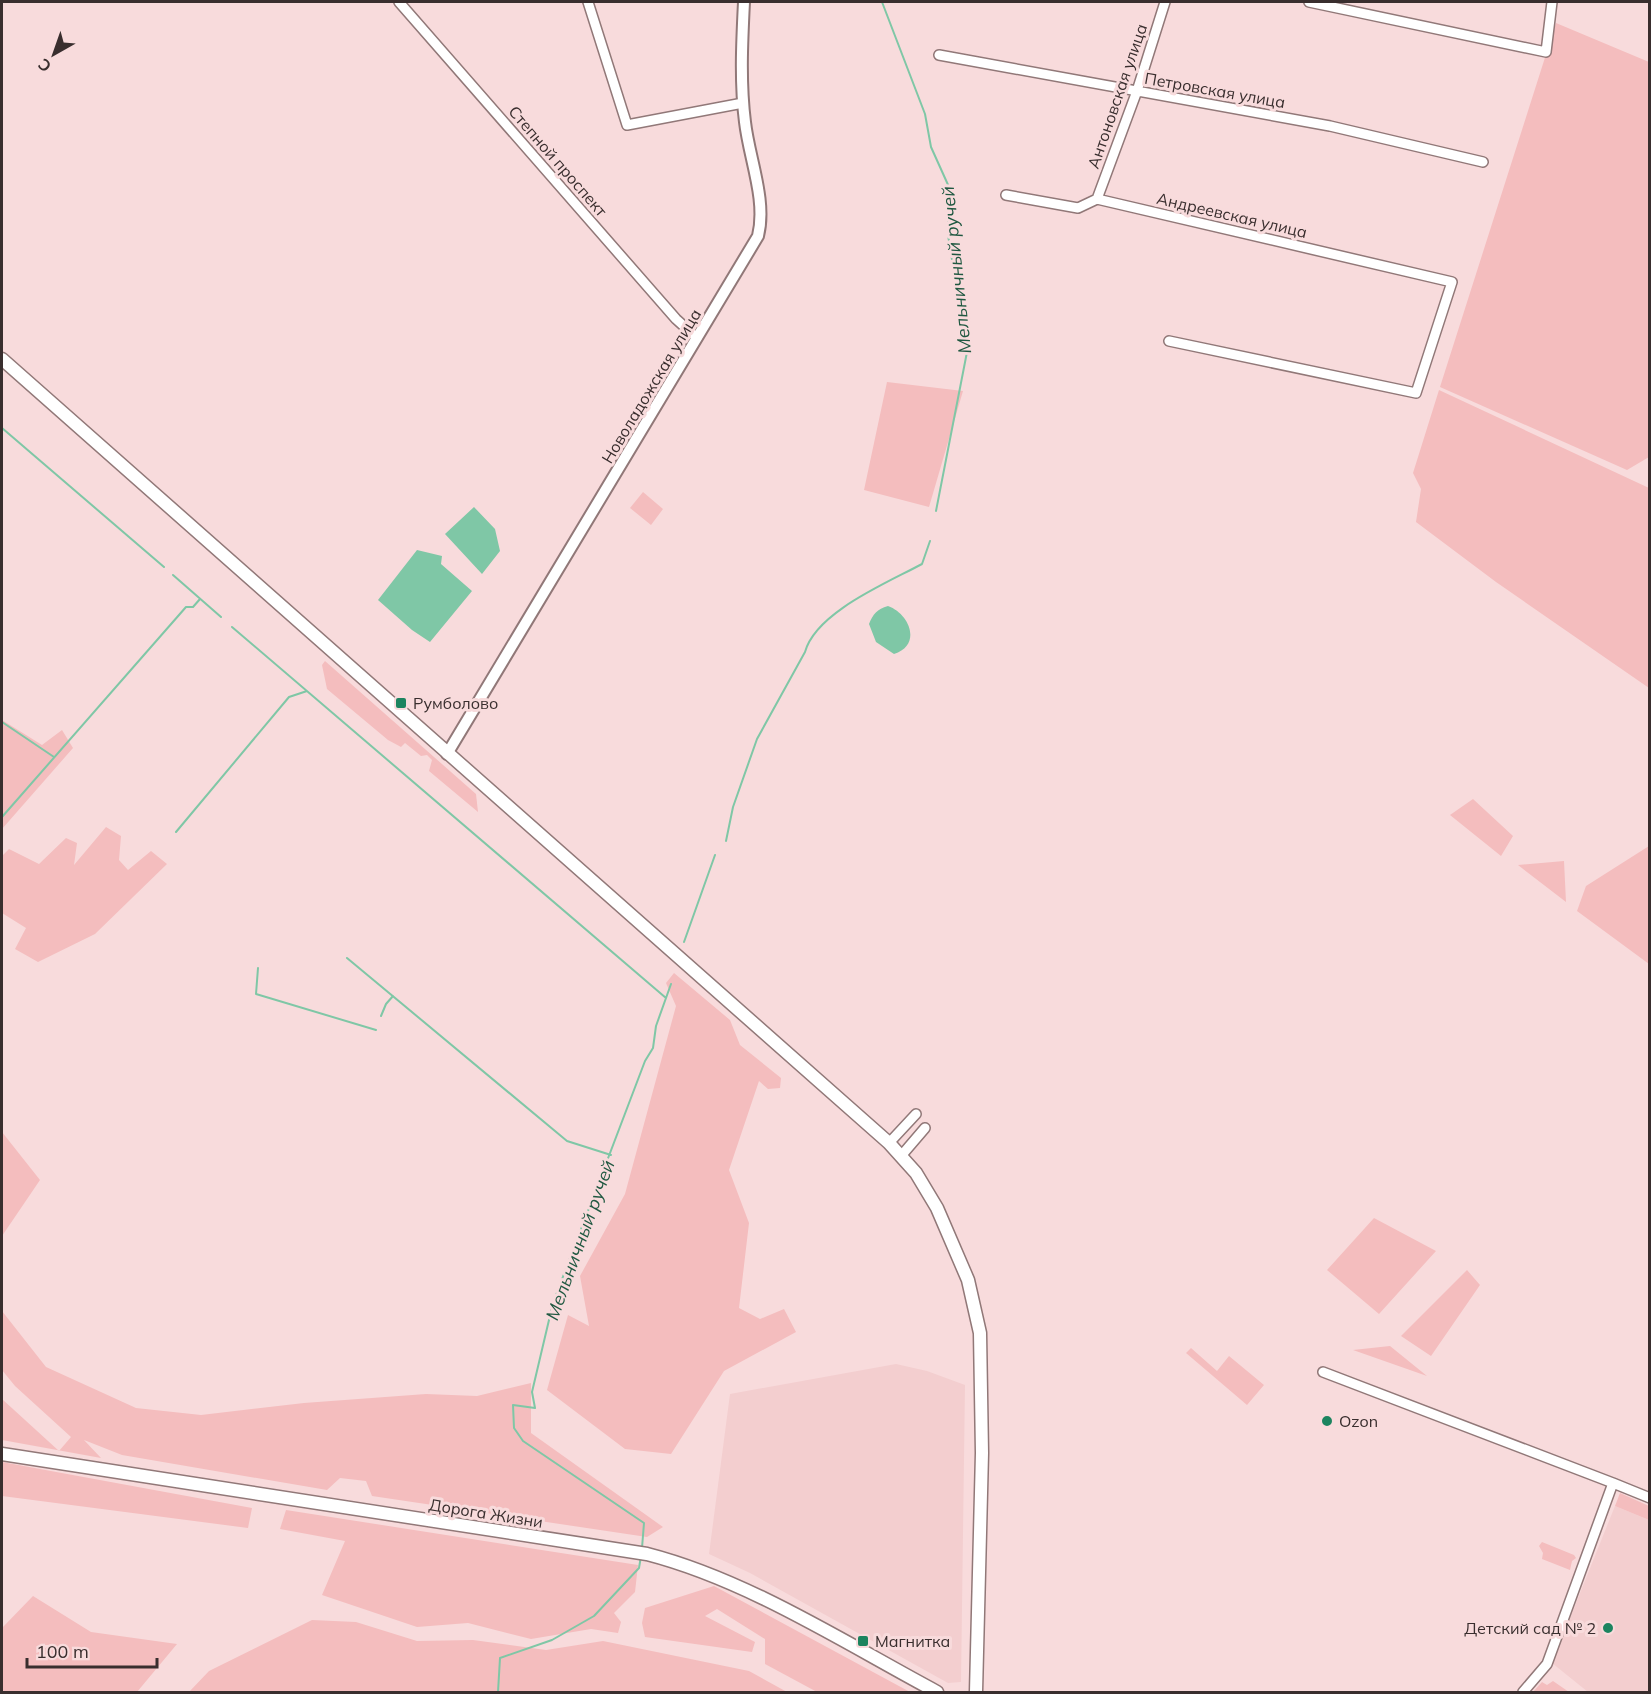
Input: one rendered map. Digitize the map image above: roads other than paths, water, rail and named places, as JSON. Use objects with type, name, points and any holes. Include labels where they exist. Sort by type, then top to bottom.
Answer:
[{"type":"main road","points":[[2,359],[890,1143],[916,1173],[955,1245],[968,1280],[980,1334],[981,1591],[976,1692]]},
{"type":"main road","name":"Дорога Жизни","points":[[2,1454],[647,1554],[680,1562],[741,1587],[937,1692]]},
{"type":"street","name":"Степной проспект","points":[[399,2],[676,319],[697,339]]},
{"type":"street","points":[[588,2],[627,125],[743,103]]},
{"type":"street","name":"Новоладожская улица","points":[[447,754],[753,246],[761,225],[761,214],[749,152],[743,103],[744,2]]},
{"type":"street","name":"Антоновская улица","points":[[1097,199],[1137,91],[1165,2]]},
{"type":"street","points":[[1309,2],[1546,52],[1552,2]]},
{"type":"street","name":"Петровская улица","points":[[939,55],[1330,126],[1483,162]]},
{"type":"street","name":"Андреевская улица","points":[[1006,195],[1078,208],[1097,199],[1452,282],[1416,393],[1169,341]]},
{"type":"street","points":[[890,1143],[916,1114]]},
{"type":"street","points":[[901,1156],[925,1128]]},
{"type":"street","points":[[1323,1372],[1650,1498]]},
{"type":"street","points":[[1523,1692],[1547,1664],[1613,1483]]},
{"type":"waterway","name":"Мельничный ручей","points":[[882,2],[925,114],[931,147],[949,187],[948,235],[967,352],[936,511]]},
{"type":"waterway","points":[[2,428],[164,567]]},
{"type":"waterway","name":"Мельничный ручей","points":[[726,841],[733,807],[757,739],[812,638],[823,624],[854,600],[922,564],[930,541]]},
{"type":"waterway","points":[[173,575],[221,617]]},
{"type":"waterway","points":[[2,817],[186,607],[193,607],[200,599]]},
{"type":"waterway","points":[[232,627],[666,998]]},
{"type":"waterway","points":[[176,832],[289,697],[307,691]]},
{"type":"waterway","points":[[2,722],[54,757]]},
{"type":"waterway","name":"Мельничный ручей","points":[[684,942],[715,855]]},
{"type":"waterway","points":[[347,958],[567,1141],[611,1155]]},
{"type":"waterway","points":[[258,968],[256,994],[376,1030]]},
{"type":"waterway","name":"Мельничный ручей","points":[[642,1548],[644,1523],[523,1441],[514,1428],[513,1405],[535,1408],[532,1392],[553,1303],[645,1061],[653,1048],[656,1026],[671,984]]},
{"type":"waterway","points":[[381,1016],[386,1004],[393,996]]},
{"type":"waterway","name":"Мельничный ручей","points":[[498,1692],[500,1658],[552,1640],[594,1616],[639,1568],[641,1556]]},
{"type":"place","name":"Румболово","points":[[401,703]]},
{"type":"place","name":"Ozon","points":[[1327,1421]]},
{"type":"place","name":"Детский сад № 2","points":[[1608,1628]]},
{"type":"place","name":"Магнитка","points":[[863,1641]]}]
